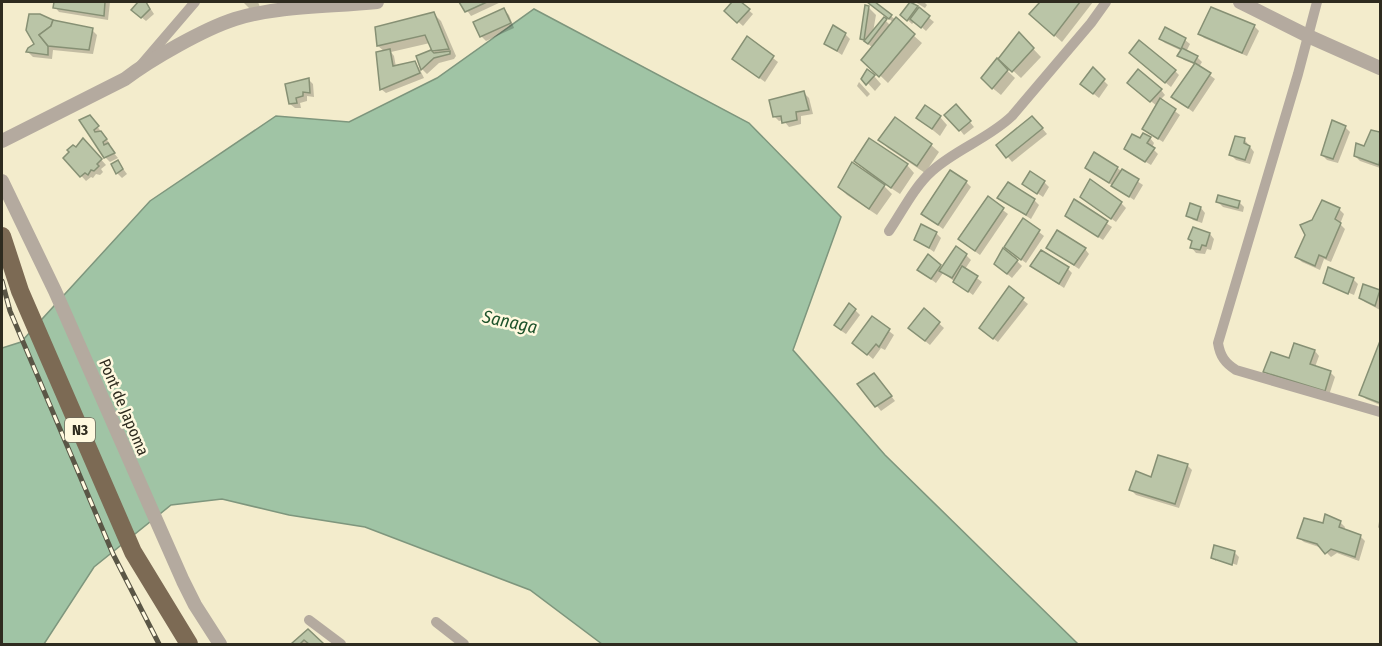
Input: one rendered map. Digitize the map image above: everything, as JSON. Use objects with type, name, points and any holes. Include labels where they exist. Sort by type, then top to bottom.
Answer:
[{"type":"highway","name":"N3","points":[[2,236],[13,274],[134,552],[189,645]]},
{"type":"street","points":[[136,71],[195,2]]},
{"type":"street","points":[[2,141],[125,79],[191,39],[234,19],[283,10],[377,2]]},
{"type":"street","points":[[889,231],[933,170],[998,130],[1019,109],[1106,2]]},
{"type":"street","points":[[1240,2],[1380,68]]},
{"type":"street","points":[[1317,2],[1218,343],[1220,353],[1227,364],[1236,370],[1380,412]]},
{"type":"street","name":"Pont de Japoma","points":[[2,181],[55,291],[162,537],[195,605],[220,645]]},
{"type":"street","points":[[309,620],[341,645]]},
{"type":"street","points":[[436,622],[464,645]]},
{"type":"water","name":"Sanaga","points":[[534,9],[749,123],[841,217],[793,350],[885,455],[1078,644],[602,644],[530,590],[365,527],[289,515],[222,499],[171,505],[94,567],[44,644],[2,644],[2,348],[21,342],[150,201],[276,116],[349,122],[437,78]]},
{"type":"building","points":[[54,2],[105,2],[104,16],[53,8]]},
{"type":"building","points":[[138,2],[146,2],[150,9],[141,18],[131,10]]},
{"type":"building","points":[[459,2],[487,2],[465,12]]},
{"type":"building","points":[[732,2],[741,2],[750,9],[737,23],[724,11]]},
{"type":"building","points":[[867,2],[875,2],[892,15],[889,19]]},
{"type":"building","points":[[910,2],[918,6],[907,21],[900,15]]},
{"type":"building","points":[[1040,2],[1080,2],[1054,36],[1029,14]]},
{"type":"building","points":[[865,5],[869,6],[864,40],[860,39]]},
{"type":"building","points":[[919,7],[930,16],[921,28],[910,19]]},
{"type":"building","points":[[1211,7],[1255,25],[1242,53],[1198,34]]},
{"type":"building","points":[[504,8],[511,23],[480,37],[473,22]]},
{"type":"building","points":[[434,12],[449,49],[432,51],[425,35],[377,46],[375,27]]},
{"type":"building","points":[[29,14],[40,14],[53,20],[51,26],[39,35],[48,46],[48,55],[26,52],[34,44],[26,30]]},
{"type":"building","points":[[884,17],[887,19],[868,44],[864,41]]},
{"type":"building","points":[[896,17],[915,34],[879,77],[861,60]]},
{"type":"building","points":[[53,20],[93,28],[89,50],[48,46],[39,35],[51,26]]},
{"type":"building","points":[[833,25],[846,33],[837,51],[824,44]]},
{"type":"building","points":[[1165,27],[1186,38],[1181,49],[1159,39]]},
{"type":"building","points":[[1019,32],[1034,48],[1012,72],[998,59]]},
{"type":"building","points":[[747,36],[774,56],[759,78],[732,59]]},
{"type":"building","points":[[1139,40],[1176,70],[1165,83],[1129,53]]},
{"type":"building","points":[[1182,48],[1198,56],[1194,63],[1177,56]]},
{"type":"building","points":[[390,49],[393,66],[415,61],[420,73],[380,90],[376,52]]},
{"type":"building","points":[[431,50],[434,53],[450,51],[450,54],[434,58],[421,70],[416,56]]},
{"type":"building","points":[[997,58],[1008,70],[992,89],[981,78]]},
{"type":"building","points":[[1195,63],[1211,73],[1188,108],[1171,97]]},
{"type":"building","points":[[1093,67],[1105,79],[1093,94],[1080,84]]},
{"type":"building","points":[[867,69],[875,75],[866,85],[861,79]]},
{"type":"building","points":[[1138,69],[1162,89],[1150,102],[1127,83]]},
{"type":"building","points":[[309,78],[310,93],[303,92],[303,96],[296,98],[297,103],[289,104],[285,84]]},
{"type":"building","points":[[804,91],[809,110],[796,112],[797,120],[782,123],[781,116],[773,117],[769,100]]},
{"type":"building","points":[[1160,98],[1176,109],[1158,139],[1142,129]]},
{"type":"building","points":[[956,104],[971,121],[959,131],[944,115]]},
{"type":"building","points":[[925,105],[941,116],[932,129],[916,118]]},
{"type":"building","points":[[90,115],[99,126],[94,130],[95,132],[101,131],[107,139],[103,142],[104,145],[108,143],[115,153],[104,158],[79,120]]},
{"type":"building","points":[[1032,116],[1043,128],[1006,158],[996,145]]},
{"type":"building","points":[[895,117],[932,144],[917,166],[878,140]]},
{"type":"building","points":[[1332,120],[1346,126],[1333,159],[1321,155]]},
{"type":"building","points":[[1371,130],[1380,132],[1379,165],[1354,156],[1356,143],[1364,146]]},
{"type":"building","points":[[1143,133],[1151,137],[1147,143],[1155,148],[1145,162],[1124,149],[1132,134],[1140,138]]},
{"type":"building","points":[[1235,136],[1245,138],[1244,143],[1250,146],[1245,160],[1229,155]]},
{"type":"building","points":[[83,138],[102,159],[94,171],[91,170],[88,175],[85,173],[80,177],[63,158],[69,152],[67,150],[73,145],[76,147]]},
{"type":"building","points":[[869,138],[908,164],[891,188],[854,161]]},
{"type":"building","points":[[1094,152],[1118,167],[1109,183],[1085,168]]},
{"type":"building","points":[[118,160],[123,169],[116,174],[111,164]]},
{"type":"building","points":[[852,162],[885,185],[869,209],[838,187]]},
{"type":"building","points":[[1122,169],[1139,179],[1129,197],[1111,186]]},
{"type":"building","points":[[950,170],[967,181],[938,225],[921,214]]},
{"type":"building","points":[[1030,171],[1045,181],[1037,194],[1022,184]]},
{"type":"building","points":[[1090,179],[1122,202],[1111,219],[1080,197]]},
{"type":"building","points":[[1008,182],[1035,199],[1026,215],[997,198]]},
{"type":"building","points":[[1218,195],[1240,201],[1238,208],[1216,202]]},
{"type":"building","points":[[988,196],[1004,208],[975,251],[958,239]]},
{"type":"building","points":[[1074,199],[1108,221],[1098,237],[1065,216]]},
{"type":"building","points":[[1322,200],[1340,208],[1335,219],[1341,223],[1326,258],[1319,255],[1315,266],[1295,257],[1305,235],[1300,225],[1312,220]]},
{"type":"building","points":[[1190,203],[1201,207],[1197,220],[1186,216]]},
{"type":"building","points":[[1023,218],[1040,230],[1021,260],[1004,247]]},
{"type":"building","points":[[921,224],[937,232],[929,248],[914,240]]},
{"type":"building","points":[[1193,227],[1210,233],[1206,246],[1202,245],[1200,250],[1190,248],[1192,241],[1188,239]]},
{"type":"building","points":[[1057,230],[1086,248],[1074,265],[1046,248]]},
{"type":"building","points":[[956,246],[967,254],[952,278],[939,271]]},
{"type":"building","points":[[1003,248],[1018,260],[1007,274],[994,264]]},
{"type":"building","points":[[1041,250],[1069,267],[1059,284],[1030,266]]},
{"type":"building","points":[[928,254],[941,265],[931,279],[917,270]]},
{"type":"building","points":[[962,266],[978,276],[968,292],[953,282]]},
{"type":"building","points":[[1328,267],[1354,278],[1348,294],[1323,283]]},
{"type":"building","points":[[1363,284],[1380,290],[1375,306],[1359,298]]},
{"type":"building","points":[[1009,286],[1024,298],[993,339],[979,328]]},
{"type":"building","points":[[849,303],[856,309],[841,330],[834,325]]},
{"type":"building","points":[[924,308],[940,322],[925,341],[908,328]]},
{"type":"building","points":[[872,316],[890,329],[879,347],[876,344],[867,355],[852,343]]},
{"type":"building","points":[[1380,341],[1380,403],[1359,395]]},
{"type":"building","points":[[1294,343],[1315,350],[1310,364],[1331,371],[1325,391],[1263,372],[1271,352],[1289,358]]},
{"type":"building","points":[[874,373],[892,396],[875,407],[857,384]]},
{"type":"building","points":[[1158,455],[1188,464],[1175,504],[1129,490],[1136,471],[1151,477]]},
{"type":"building","points":[[1325,514],[1341,521],[1339,527],[1361,535],[1355,557],[1331,549],[1325,554],[1317,544],[1297,538],[1304,518],[1323,523]]},
{"type":"building","points":[[1214,545],[1235,551],[1232,565],[1211,558]]},
{"type":"building","points":[[308,629],[324,644],[309,644],[304,640],[300,644],[291,644]]},
{"type":"railway","points":[[2,281],[10,311],[113,554],[159,644]]}]
